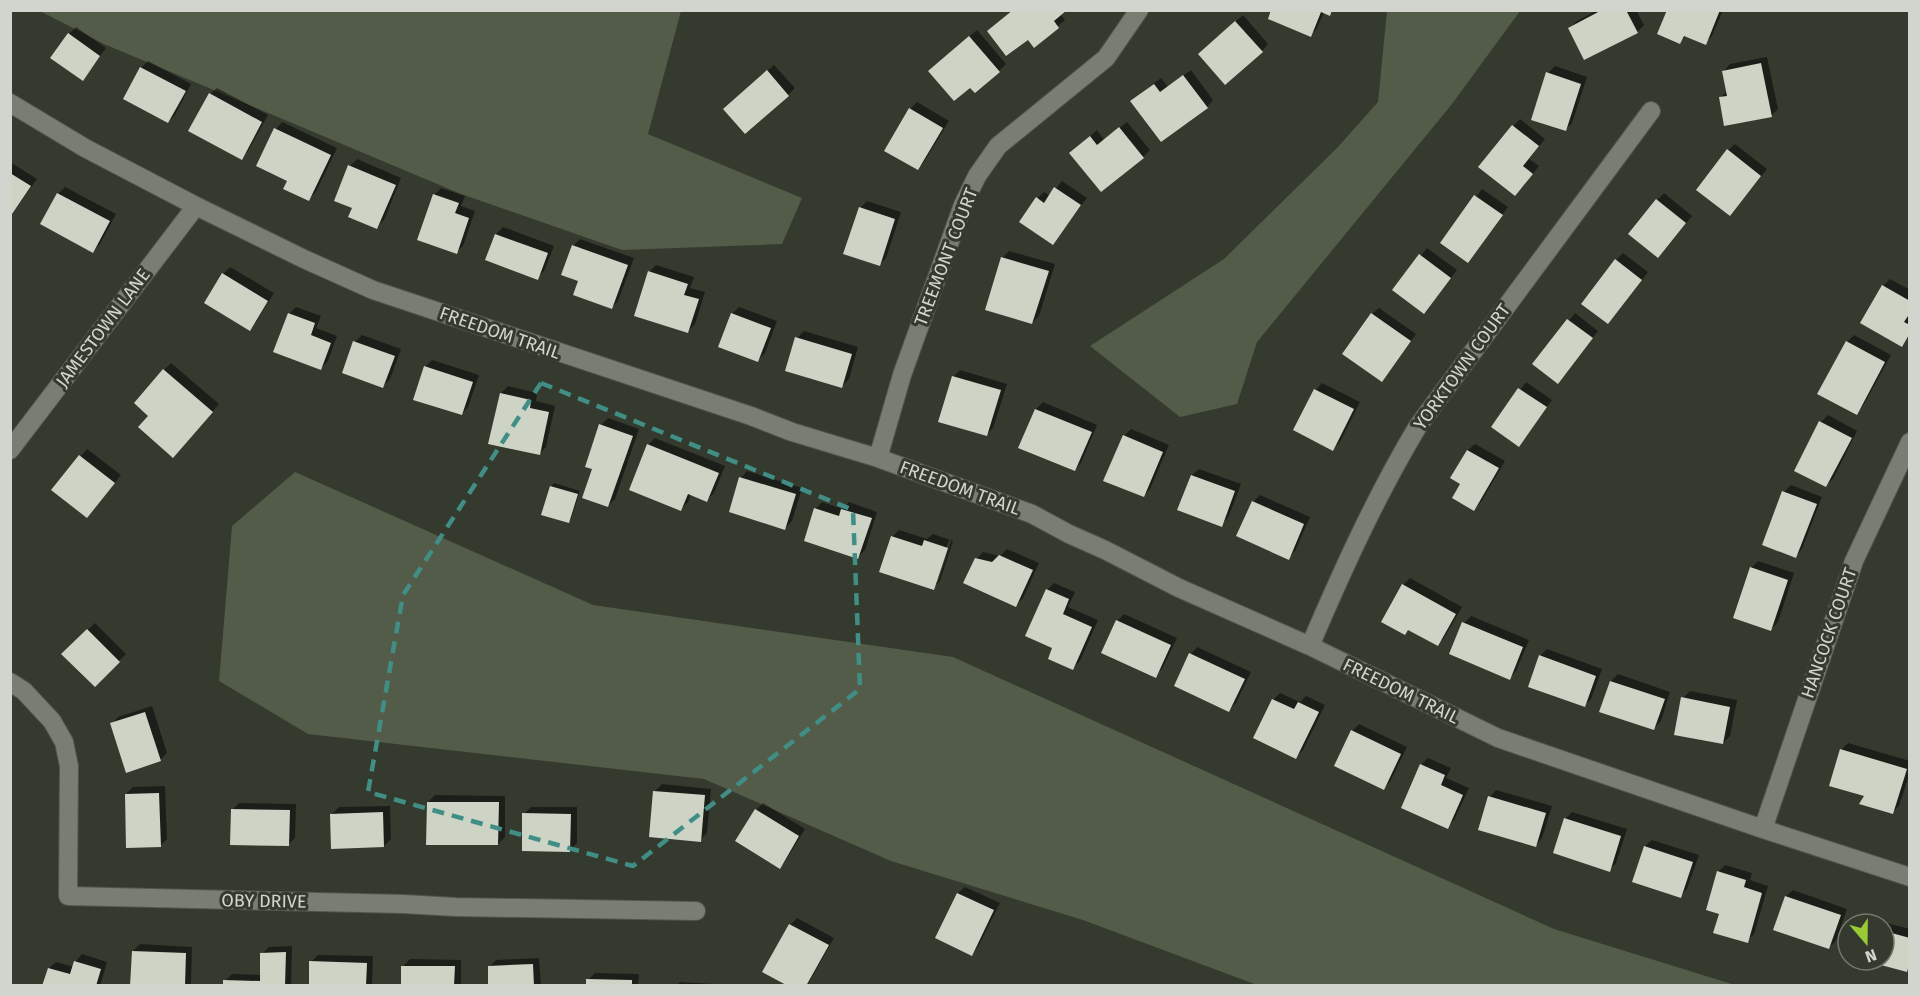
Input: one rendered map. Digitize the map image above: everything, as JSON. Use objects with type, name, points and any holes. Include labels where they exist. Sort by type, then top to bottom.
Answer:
[{"type":"street","name":"TREEMONT COURT","points":[[878,458],[902,375],[963,205],[977,176],[998,146],[1106,58],[1139,10]]},
{"type":"street","name":"FREEDOM TRAIL","points":[[10,103],[85,148],[196,206],[373,290],[751,416],[792,432],[878,458],[1032,514],[1179,588],[1311,646],[1498,738],[1910,877]]},
{"type":"street","name":"YORKTOWN COURT","points":[[1311,646],[1336,585],[1394,466],[1418,426],[1651,111]]},
{"type":"street","name":"JAMESTOWN LANE","points":[[10,450],[196,206]]},
{"type":"street","name":"HANCOCK COURT","points":[[1763,829],[1854,561],[1910,442]]},
{"type":"street","name":"OBY DRIVE","points":[[10,682],[24,691],[52,721],[64,742],[69,766],[68,896],[403,904],[456,908],[696,911]]},
{"type":"highlighted area","points":[[541,383],[853,510],[860,689],[633,866],[368,792],[403,595]]},
{"type":"green space","points":[[40,11],[681,11],[648,134],[802,198],[782,244],[622,250],[461,194],[104,44]]},
{"type":"green space","points":[[1387,11],[1520,11],[1452,104],[1257,342],[1237,404],[1180,417],[1090,346],[1224,259],[1337,148],[1378,102]]},
{"type":"green space","points":[[295,472],[593,605],[953,657],[1554,929],[1735,985],[1257,985],[1083,920],[891,861],[704,779],[308,734],[219,681],[232,526]]},
{"type":"building","points":[[1013,10],[1067,10],[1054,21],[1059,28],[1034,48],[1028,40],[1006,56],[987,31]]},
{"type":"building","points":[[1271,10],[1332,10],[1330,16],[1321,12],[1311,37],[1268,19]]},
{"type":"building","points":[[1602,10],[1626,10],[1638,33],[1584,60],[1568,28]]},
{"type":"building","points":[[1667,10],[1720,10],[1706,45],[1684,36],[1680,44],[1657,34]]},
{"type":"building","points":[[1235,21],[1263,52],[1225,85],[1198,54]]},
{"type":"building","points":[[68,33],[100,56],[83,81],[50,58]]},
{"type":"building","points":[[969,36],[1000,72],[975,93],[970,88],[954,101],[928,71]]},
{"type":"building","points":[[1761,63],[1772,117],[1724,126],[1719,97],[1727,96],[1722,71]]},
{"type":"building","points":[[140,67],[186,91],[168,123],[123,99]]},
{"type":"building","points":[[767,70],[789,96],[745,134],[723,109]]},
{"type":"building","points":[[1546,72],[1581,84],[1566,131],[1531,120]]},
{"type":"building","points":[[1183,75],[1208,108],[1161,142],[1130,101],[1154,84],[1160,92]]},
{"type":"building","points":[[209,93],[262,122],[242,160],[188,131]]},
{"type":"building","points":[[909,108],[943,128],[918,170],[884,151]]},
{"type":"building","points":[[1512,125],[1539,146],[1523,166],[1533,174],[1515,196],[1478,167]]},
{"type":"building","points":[[1119,127],[1144,158],[1101,192],[1069,153],[1090,136],[1097,145]]},
{"type":"building","points":[[274,128],[331,155],[309,201],[283,189],[287,181],[256,166]]},
{"type":"building","points":[[1727,149],[1761,176],[1730,216],[1696,190]]},
{"type":"building","points":[[348,165],[396,185],[377,229],[348,217],[352,208],[334,201]]},
{"type":"building","points":[[10,173],[31,186],[10,217]]},
{"type":"building","points":[[1054,187],[1081,205],[1053,245],[1019,222],[1036,197],[1044,203]]},
{"type":"building","points":[[57,193],[110,221],[93,253],[40,224]]},
{"type":"building","points":[[433,194],[459,203],[455,213],[469,218],[457,254],[417,240]]},
{"type":"building","points":[[1474,195],[1503,215],[1468,263],[1440,243]]},
{"type":"building","points":[[1656,199],[1686,223],[1658,258],[1628,234]]},
{"type":"building","points":[[859,207],[895,219],[880,266],[843,254]]},
{"type":"building","points":[[495,234],[548,253],[538,280],[485,260]]},
{"type":"building","points":[[572,245],[628,265],[612,309],[573,295],[578,281],[561,275]]},
{"type":"building","points":[[1419,254],[1451,278],[1424,314],[1392,290]]},
{"type":"building","points":[[1001,257],[1049,271],[1032,324],[985,310]]},
{"type":"building","points":[[1615,259],[1642,280],[1608,324],[1581,304]]},
{"type":"building","points":[[648,271],[688,284],[684,295],[699,299],[688,333],[634,316]]},
{"type":"building","points":[[222,273],[268,301],[250,331],[204,303]]},
{"type":"building","points":[[1882,285],[1910,301],[1910,313],[1904,322],[1910,325],[1910,333],[1902,347],[1860,323]]},
{"type":"building","points":[[288,313],[315,323],[311,335],[331,343],[321,370],[273,352]]},
{"type":"building","points":[[731,313],[771,328],[758,362],[718,347]]},
{"type":"building","points":[[1371,313],[1411,341],[1382,382],[1342,354]]},
{"type":"building","points":[[1567,319],[1593,338],[1558,384],[1532,364]]},
{"type":"building","points":[[795,337],[852,354],[842,388],[785,371]]},
{"type":"building","points":[[353,341],[395,356],[383,388],[342,373]]},
{"type":"building","points":[[1846,341],[1885,362],[1857,415],[1817,394]]},
{"type":"building","points":[[424,366],[473,382],[462,415],[413,400]]},
{"type":"building","points":[[163,369],[213,412],[173,458],[138,427],[148,416],[134,403]]},
{"type":"building","points":[[952,376],[1001,390],[987,436],[938,422]]},
{"type":"building","points":[[1518,388],[1547,407],[1519,447],[1491,427]]},
{"type":"building","points":[[1314,389],[1354,409],[1333,451],[1293,430]]},
{"type":"building","points":[[500,393],[531,400],[530,408],[549,412],[540,455],[488,444]]},
{"type":"building","points":[[1035,409],[1092,432],[1075,471],[1018,448]]},
{"type":"building","points":[[1819,421],[1852,438],[1826,487],[1794,471]]},
{"type":"building","points":[[599,424],[633,436],[608,507],[582,498],[592,469],[585,467]]},
{"type":"building","points":[[1123,435],[1163,452],[1144,497],[1103,481]]},
{"type":"building","points":[[647,444],[719,473],[707,502],[688,494],[681,511],[629,490]]},
{"type":"building","points":[[1467,450],[1499,468],[1474,511],[1452,498],[1460,484],[1450,478]]},
{"type":"building","points":[[79,455],[115,483],[87,518],[51,490]]},
{"type":"building","points":[[1191,475],[1235,491],[1222,527],[1177,510]]},
{"type":"building","points":[[739,477],[796,494],[785,530],[729,512]]},
{"type":"building","points":[[550,486],[578,494],[569,523],[541,515]]},
{"type":"building","points":[[1782,491],[1817,504],[1796,558],[1762,545]]},
{"type":"building","points":[[1252,501],[1304,524],[1289,560],[1236,536]]},
{"type":"building","points":[[814,508],[839,516],[841,509],[872,518],[858,559],[804,541]]},
{"type":"building","points":[[891,536],[922,546],[924,540],[948,548],[934,590],[879,572]]},
{"type":"building","points":[[999,555],[1033,570],[1016,607],[963,583],[975,558],[992,562]]},
{"type":"building","points":[[1750,567],[1788,580],[1771,631],[1733,618]]},
{"type":"building","points":[[1402,584],[1456,614],[1438,646],[1408,630],[1405,635],[1381,622]]},
{"type":"building","points":[[1046,589],[1069,599],[1063,614],[1092,627],[1073,670],[1048,659],[1052,648],[1025,636]]},
{"type":"building","points":[[1116,620],[1171,645],[1156,678],[1101,653]]},
{"type":"building","points":[[1462,622],[1523,647],[1510,680],[1449,654]]},
{"type":"building","points":[[87,629],[120,662],[95,687],[61,654]]},
{"type":"building","points":[[1189,653],[1245,679],[1229,712],[1174,686]]},
{"type":"building","points":[[1539,655],[1596,676],[1585,707],[1528,687]]},
{"type":"building","points":[[1610,681],[1665,699],[1654,730],[1599,712]]},
{"type":"building","points":[[1681,697],[1730,707],[1723,744],[1674,735]]},
{"type":"building","points":[[1272,699],[1294,709],[1298,702],[1319,712],[1296,759],[1253,738]]},
{"type":"building","points":[[145,712],[161,761],[126,773],[110,723]]},
{"type":"building","points":[[1351,730],[1401,754],[1384,790],[1334,766]]},
{"type":"building","points":[[1840,749],[1907,769],[1893,814],[1859,804],[1864,796],[1829,786]]},
{"type":"building","points":[[1420,764],[1445,775],[1441,785],[1463,795],[1448,829],[1401,808]]},
{"type":"building","points":[[653,791],[705,795],[701,842],[649,837]]},
{"type":"building","points":[[159,793],[161,847],[126,848],[125,794]]},
{"type":"building","points":[[1488,796],[1546,813],[1536,847],[1478,830]]},
{"type":"building","points":[[427,802],[499,802],[498,845],[426,845]]},
{"type":"building","points":[[231,809],[290,810],[289,846],[230,845]]},
{"type":"building","points":[[755,809],[799,836],[780,869],[735,841]]},
{"type":"building","points":[[383,812],[384,847],[331,849],[330,814]]},
{"type":"building","points":[[522,813],[571,814],[570,852],[522,851]]},
{"type":"building","points":[[1564,818],[1621,836],[1610,872],[1553,853]]},
{"type":"building","points":[[1644,846],[1693,862],[1681,898],[1632,882]]},
{"type":"building","points":[[1717,871],[1746,880],[1744,887],[1762,893],[1748,943],[1713,933],[1719,914],[1706,910]]},
{"type":"building","points":[[957,893],[994,910],[972,956],[935,938]]},
{"type":"building","points":[[1785,896],[1836,913],[1836,929],[1829,949],[1773,930]]},
{"type":"building","points":[[789,924],[829,945],[806,986],[788,986],[762,972]]},
{"type":"building","points":[[1896,934],[1910,938],[1910,961],[1907,972],[1896,969]]},
{"type":"building","points":[[132,951],[186,953],[185,986],[130,986]]},
{"type":"building","points":[[286,952],[285,986],[223,986],[223,980],[260,981],[260,953]]},
{"type":"building","points":[[74,961],[101,969],[96,986],[42,986],[48,968],[70,974]]},
{"type":"building","points":[[309,961],[367,963],[366,986],[309,986]]},
{"type":"building","points":[[533,964],[534,986],[488,986],[488,966]]},
{"type":"building","points":[[401,966],[455,966],[454,986],[401,986]]},
{"type":"building","points":[[586,979],[632,980],[632,986],[586,986]]}]
